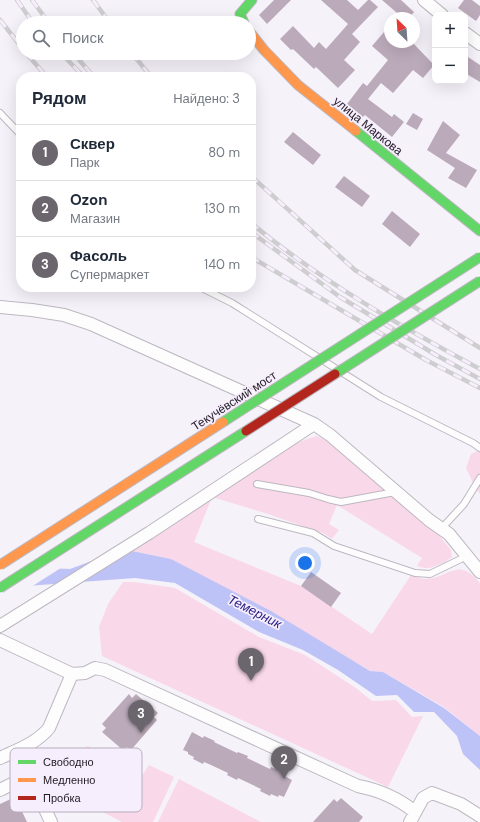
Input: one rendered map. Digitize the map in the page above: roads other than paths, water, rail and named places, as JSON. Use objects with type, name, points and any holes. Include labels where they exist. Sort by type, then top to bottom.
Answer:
[{"type":"main road","points":[[241,16],[240,14],[252,0]]},
{"type":"main road","name":"улица Маркова","points":[[256,40],[298,85],[480,231]]},
{"type":"main road","name":"Текучёвский мост","points":[[0,565],[480,257]]},
{"type":"main road","points":[[0,588],[480,281]]},
{"type":"street","points":[[424,0],[438,12]]},
{"type":"street","points":[[468,35],[480,44]]},
{"type":"street","points":[[0,307],[64,315],[90,324],[314,424],[330,435],[449,534],[480,572]]},
{"type":"street","points":[[0,626],[149,533],[314,424]]},
{"type":"street","points":[[0,640],[72,674],[85,673],[95,668],[105,670],[358,786],[374,789],[388,796],[413,817],[423,798],[427,794],[432,793],[461,804],[480,816]]},
{"type":"street","points":[[21,748],[31,743],[50,728],[72,674]]},
{"type":"street","points":[[0,758],[10,753]]},
{"type":"street","points":[[0,790],[10,785]]},
{"type":"street","points":[[46,812],[51,822]]},
{"type":"lane","points":[[0,113],[16,130]]},
{"type":"lane","points":[[210,292],[232,303],[381,398],[480,448]]},
{"type":"lane","points":[[442,529],[464,504],[480,478]]},
{"type":"lane","points":[[257,484],[309,493],[341,502],[397,492]]},
{"type":"lane","points":[[258,520],[313,533],[334,546],[415,573],[430,574],[467,556]]},
{"type":"water","name":"Темерник","points":[[132,551],[171,559],[271,611],[370,671],[383,672],[444,708],[480,736],[480,770],[463,754],[457,736],[434,712],[414,712],[397,695],[376,696],[338,670],[303,650],[259,632],[175,583],[135,578],[0,588],[0,566],[70,569],[94,560]]},
{"type":"railway","points":[[17,0],[28,16]]},
{"type":"railway","points":[[32,0],[44,16]]},
{"type":"railway","points":[[93,0],[105,16]]},
{"type":"railway","points":[[0,20],[16,40]]},
{"type":"railway","points":[[32,60],[43,72]]},
{"type":"railway","points":[[68,60],[79,72]]},
{"type":"railway","points":[[79,60],[90,72]]},
{"type":"railway","points":[[138,60],[147,72]]},
{"type":"railway","points":[[256,181],[355,270],[480,348]]},
{"type":"railway","points":[[256,227],[305,264],[362,302],[480,369]]},
{"type":"railway","points":[[256,236],[340,297],[436,355],[480,379]]},
{"type":"railway","points":[[256,260],[426,360],[480,388]]},
{"type":"place","name":"Сквер","points":[[251,681]]},
{"type":"place","name":"Фасоль","points":[[141,733]]},
{"type":"place","name":"Ozon","points":[[284,779]]}]
